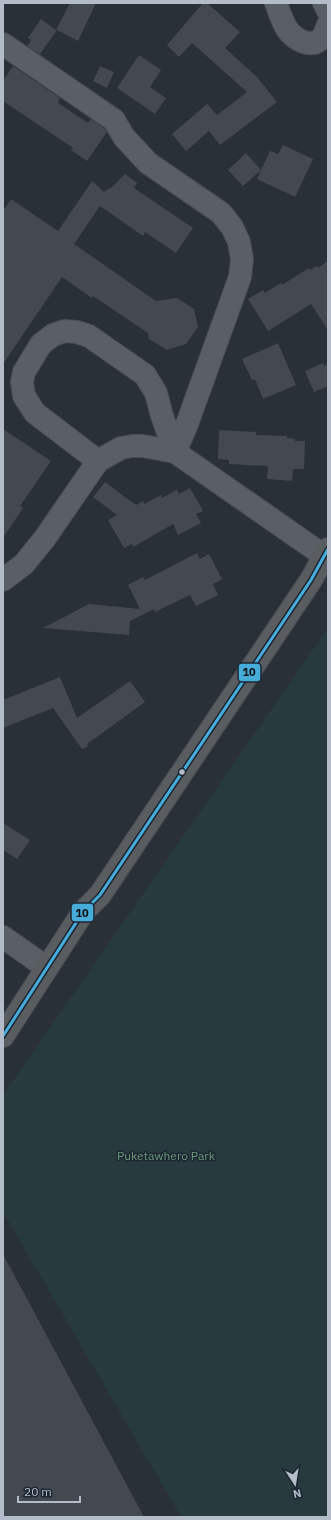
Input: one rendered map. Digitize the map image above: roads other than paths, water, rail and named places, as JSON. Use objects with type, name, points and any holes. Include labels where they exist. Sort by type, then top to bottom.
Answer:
[{"type":"highway","points":[[3,1036],[83,912],[100,895],[302,594],[326,552]]},
{"type":"street","points":[[276,3],[286,28],[294,38],[304,43],[314,43],[322,38],[328,25]]},
{"type":"street","points":[[324,3],[328,11]]},
{"type":"street","points":[[3,44],[114,120],[124,137],[148,163],[221,214],[232,227],[240,242],[242,258],[240,277],[187,424],[175,452]]},
{"type":"street","points":[[98,461],[34,413],[24,396],[22,382],[24,372],[41,344],[53,335],[65,331],[77,332],[89,336],[145,375],[156,393],[162,416],[175,452]]},
{"type":"street","points":[[3,580],[24,564],[45,538],[98,461],[122,448],[132,446],[143,446],[175,452],[326,552]]},
{"type":"street","points":[[3,937],[47,968]]},
{"type":"park label","name":"Puketawhero Park","points":[[166,1156]]}]
